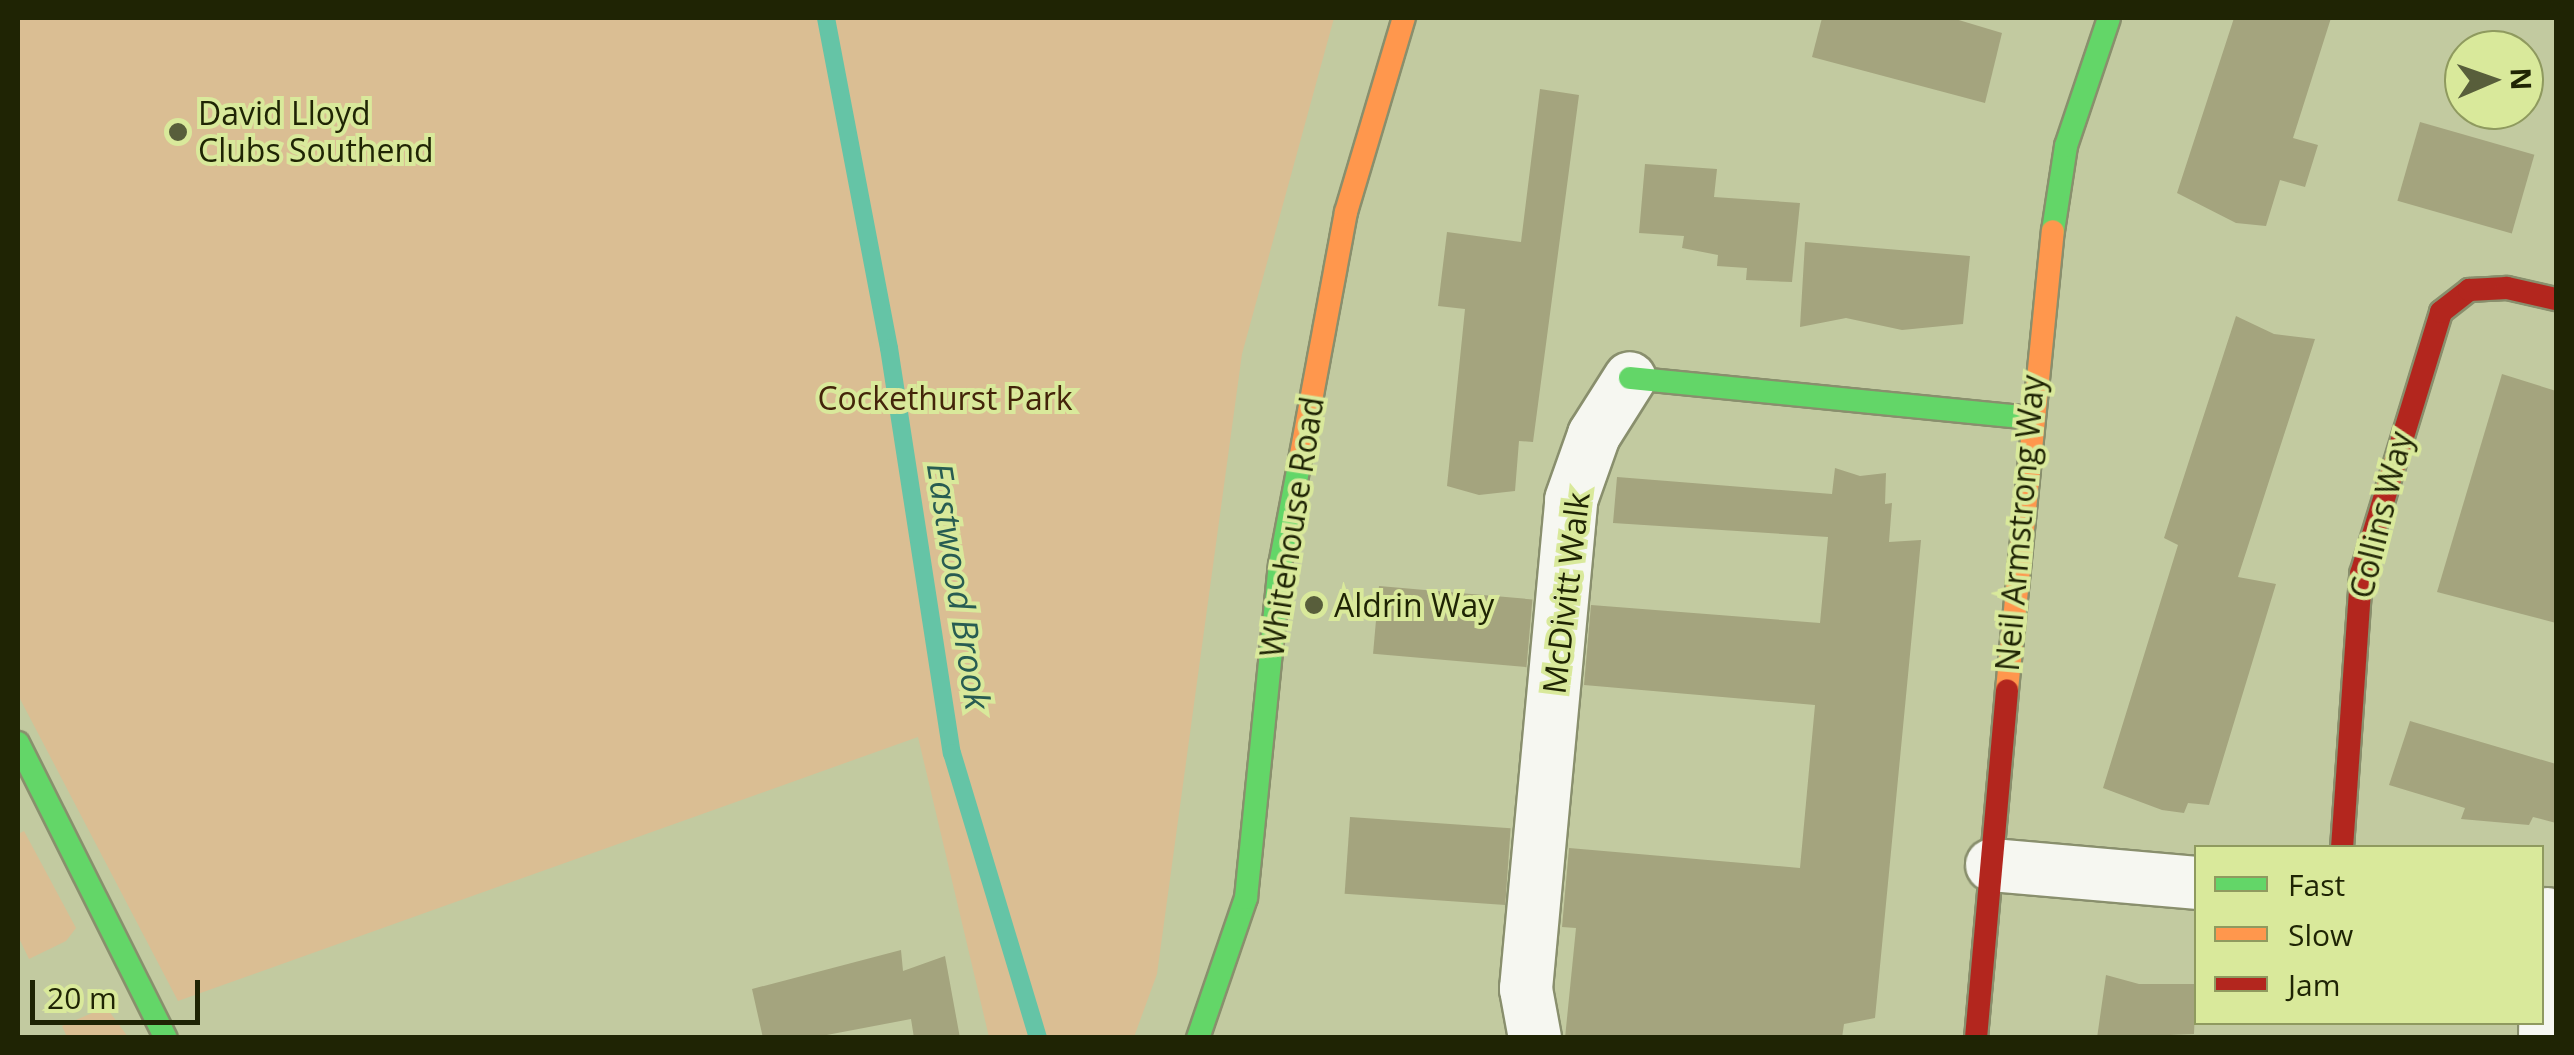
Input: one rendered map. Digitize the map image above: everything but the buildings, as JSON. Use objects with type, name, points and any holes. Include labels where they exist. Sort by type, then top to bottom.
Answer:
[{"type":"street","name":"Whitehouse Road","points":[[1198,1038],[1246,898],[1284,545],[1346,212],[1404,18]]},
{"type":"street","name":"Neil Armstrong Way","points":[[1976,1038],[2028,418],[2066,146],[2109,18]]},
{"type":"street","name":"Collins Way","points":[[2342,845],[2360,574],[2441,312],[2469,290],[2556,298]]},
{"type":"street","name":"McDivitt Walk","points":[[1534,1038],[1526,989],[1571,500],[1594,435],[1630,378],[2028,418]]},
{"type":"street","points":[[18,742],[166,1038]]},
{"type":"street","points":[[1992,865],[2194,883]]},
{"type":"street","points":[[2545,1038],[2548,914]]},
{"type":"green space","name":"Cockethurst Park","points":[[18,18],[1334,18],[1242,354],[1157,974],[1134,1037],[989,1037],[918,737],[178,1001],[18,695]]},
{"type":"green space","points":[[24,831],[76,928],[66,941],[29,959],[18,936],[18,834]]},
{"type":"green space","points":[[106,1007],[128,1037],[67,1037],[62,1026]]},
{"type":"waterway","name":"Eastwood Brook","points":[[826,18],[889,348],[952,753],[1038,1038]]},
{"type":"traffic: fast","points":[[2053,231],[2066,146],[2109,18]]},
{"type":"traffic: fast","points":[[1630,378],[2028,418]]},
{"type":"traffic: fast","points":[[1198,1038],[1246,898],[1280,565],[1300,460]]},
{"type":"traffic: fast","points":[[18,743],[166,1038]]},
{"type":"traffic: slow","points":[[1300,460],[1346,212],[1404,18]]},
{"type":"traffic: slow","points":[[2007,690],[2053,231]]},
{"type":"traffic: jam","points":[[2342,845],[2361,574],[2441,312],[2469,290],[2507,288],[2556,299]]},
{"type":"traffic: jam","points":[[1976,1038],[2007,690]]},
{"type":"place","name":"David Lloyd Clubs Southend","points":[[178,132]]},
{"type":"place","name":"Aldrin Way","points":[[1314,605]]}]
